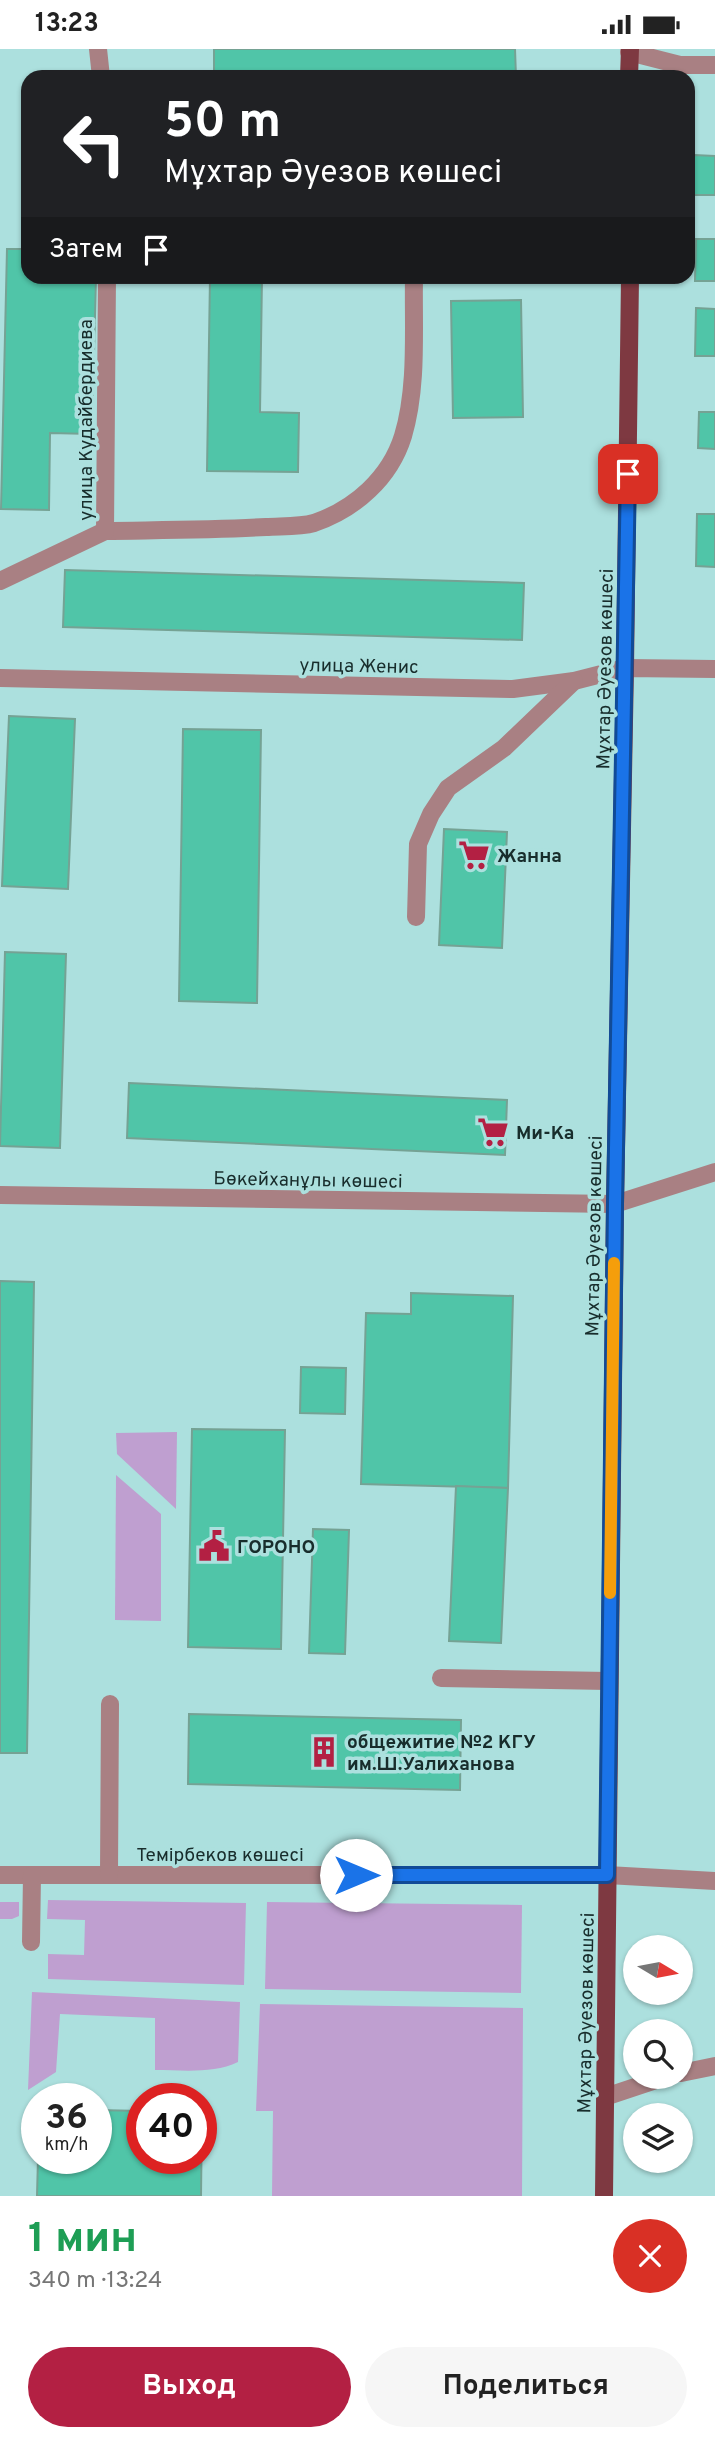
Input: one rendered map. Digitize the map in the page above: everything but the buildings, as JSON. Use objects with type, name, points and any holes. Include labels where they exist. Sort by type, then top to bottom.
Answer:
[{"type":"main road","points":[[629,51],[629,70]]},
{"type":"main road","name":"Мұхтар Әуезов көшесі","points":[[604,2196],[608,1681],[630,284]]},
{"type":"street","points":[[98,49],[100,70]]},
{"type":"street","points":[[629,51],[680,65],[715,65]]},
{"type":"street","name":"улица Кудайбердиева","points":[[0,581],[105,531],[107,284]]},
{"type":"street","points":[[105,531],[312,524],[342,509],[372,488],[389,470],[402,437],[409,406],[414,284]]},
{"type":"street","name":"улица Женис","points":[[0,678],[513,689],[573,681],[625,668],[715,669]]},
{"type":"street","points":[[416,917],[418,844],[442,797],[448,788],[503,748],[573,681]]},
{"type":"street","name":"Бөкейханұлы көшесі","points":[[0,1195],[615,1204],[715,1172]]},
{"type":"street","points":[[441,1678],[608,1681]]},
{"type":"street","points":[[109,1875],[110,1704]]},
{"type":"street","name":"Темірбеков көшесі","points":[[0,1875],[607,1875],[715,1881]]},
{"type":"street","points":[[31,1942],[32,1875]]},
{"type":"street","points":[[693,2071],[715,2066]]},
{"type":"street","points":[[605,2097],[629,2089]]},
{"type":"shaded area","points":[[177,1432],[176,1509],[117,1454],[116,1433]]},
{"type":"shaded area","points":[[116,1475],[161,1514],[161,1621],[115,1620]]},
{"type":"shaded area","points":[[48,1900],[246,1903],[244,1985],[48,1979],[48,1954],[84,1955],[85,1920],[47,1919]]},
{"type":"shaded area","points":[[0,1902],[19,1902],[19,1916],[0,1919]]},
{"type":"shaded area","points":[[267,1902],[522,1905],[521,1993],[265,1989]]},
{"type":"shaded area","points":[[32,1992],[240,2002],[238,2062],[228,2066],[208,2070],[155,2070],[155,2018],[60,2014],[56,2072],[39,2083],[28,2083]]},
{"type":"shaded area","points":[[260,2004],[523,2008],[522,2196],[272,2196],[273,2111],[256,2111]]},
{"type":"slow traffic","points":[[610,1593],[614,1263]]},
{"type":"place","name":"Жанна","points":[[474,855]]},
{"type":"place","name":"Ми-Ка","points":[[493,1132]]},
{"type":"place","name":"ГОРОНО","points":[[214,1546]]},
{"type":"place","name":"общежитие №2 КГУ им.Ш.Уалиханова","points":[[324,1752]]},
{"type":"route","points":[[356,1875],[607,1875],[628,474]]}]
